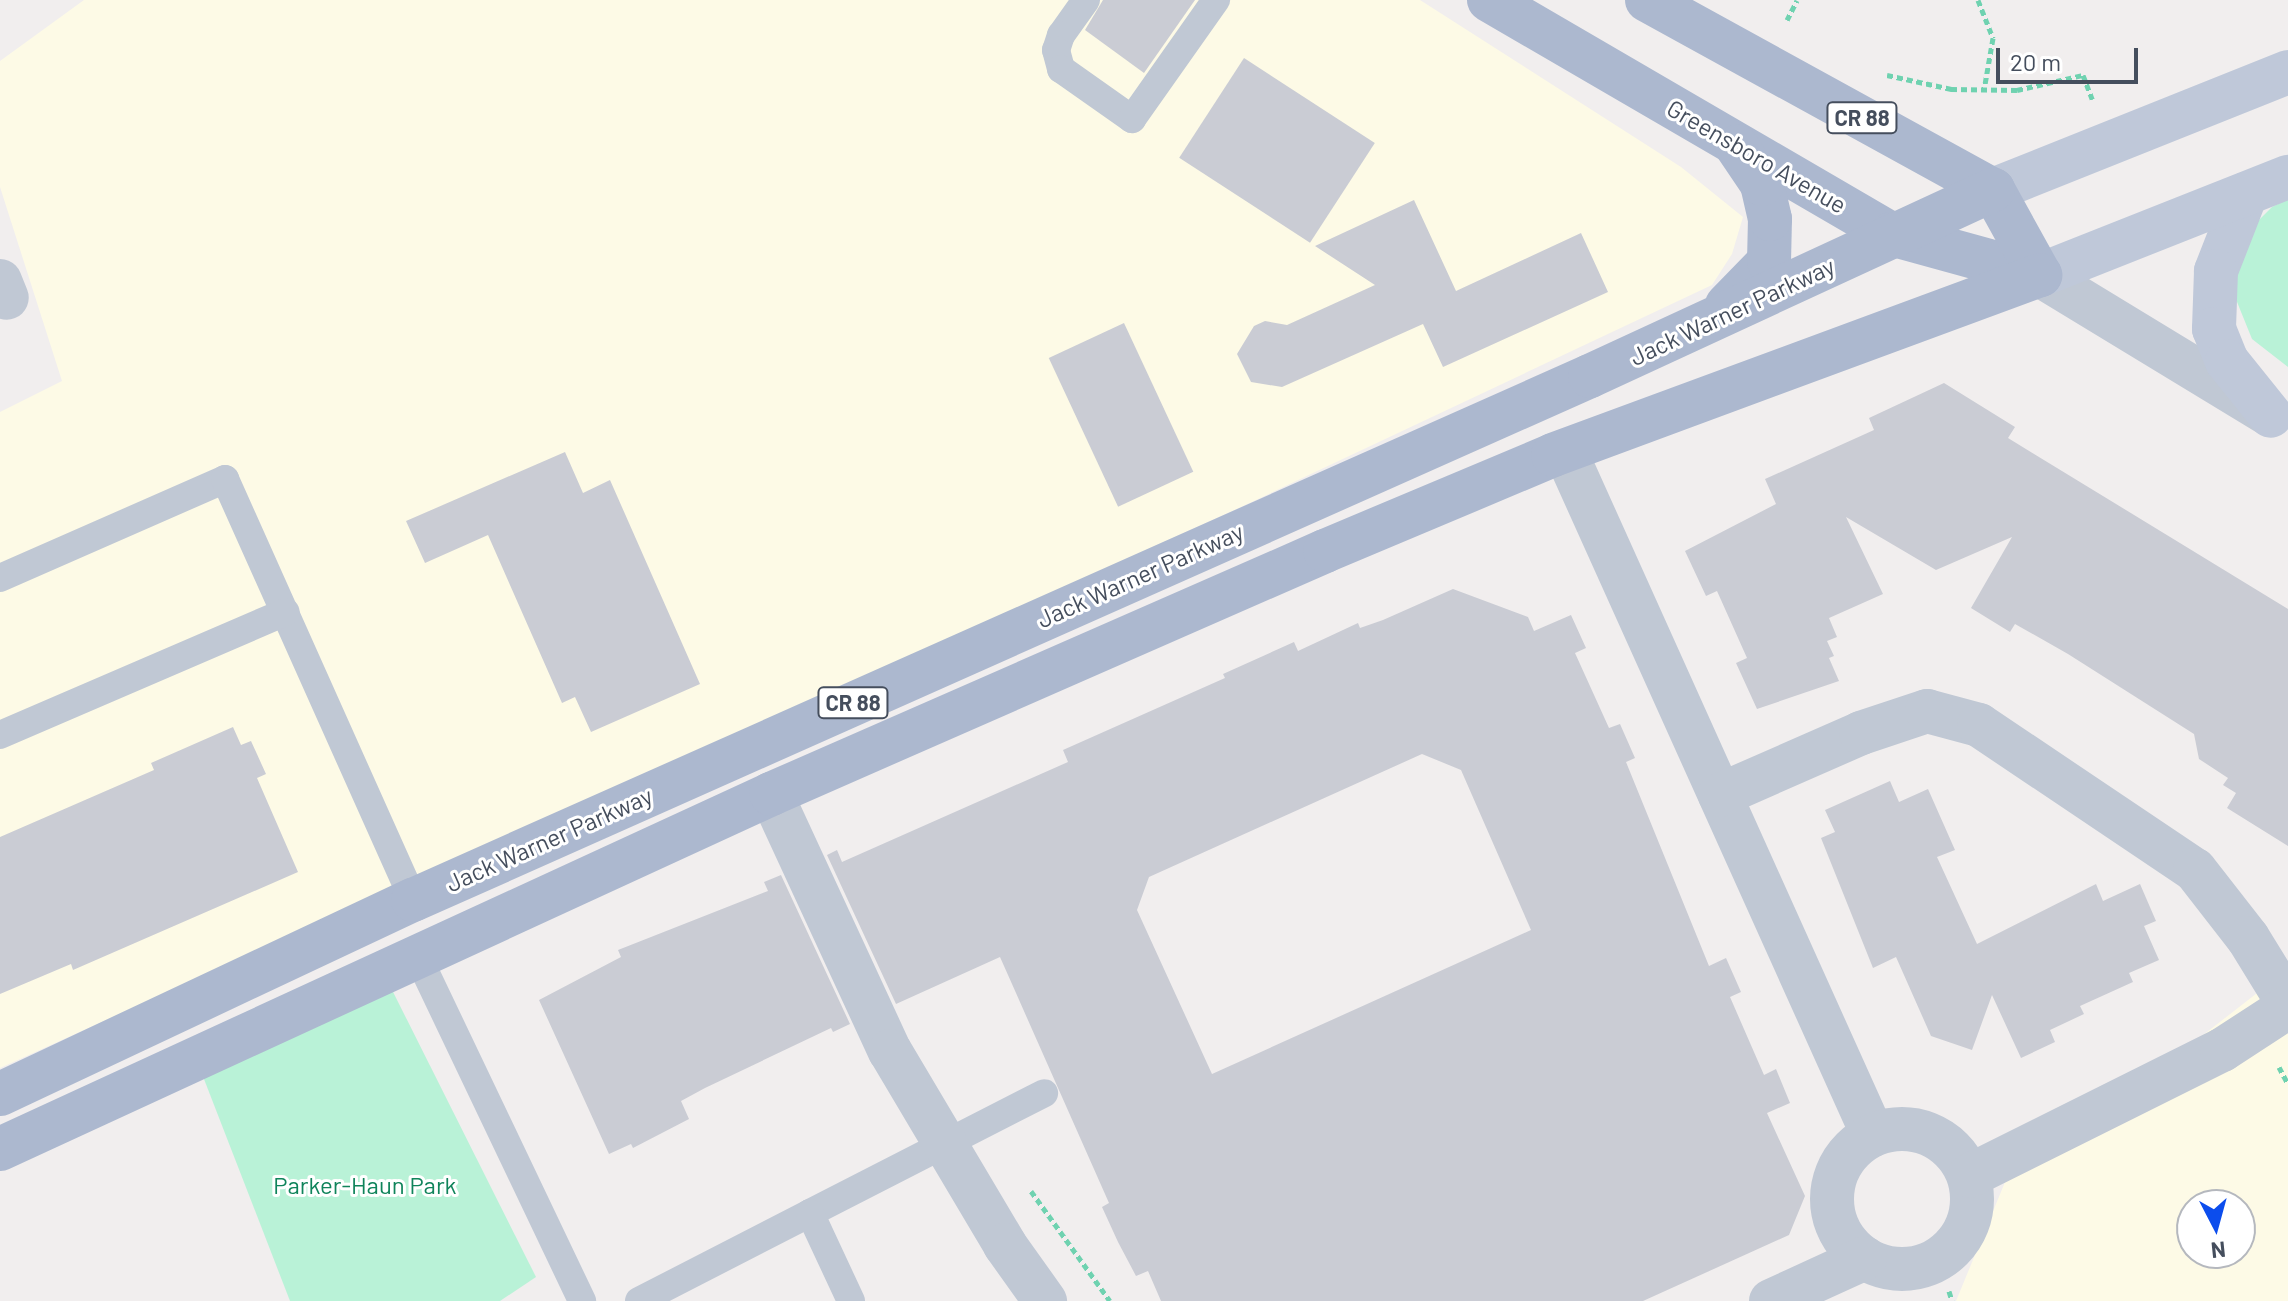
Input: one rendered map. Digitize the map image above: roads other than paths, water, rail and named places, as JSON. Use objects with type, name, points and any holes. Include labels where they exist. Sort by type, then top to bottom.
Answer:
[{"type":"main road","name":"Greensboro Avenue","points":[[1489,0],[1891,234],[2040,275]]},
{"type":"main road","name":"CR 88","points":[[1647,0],[1993,190]]},
{"type":"main road","name":"Jack Warner Parkway","points":[[0,1094],[413,900],[1711,321],[1891,234],[2288,72]]},
{"type":"main road","name":"CR 88","points":[[1711,321],[1769,262],[1770,219],[1762,184],[1736,145]]},
{"type":"main road","points":[[0,1149],[419,959],[771,794],[1565,451],[2040,275],[2288,177]]},
{"type":"main road","name":"Greensboro Avenue","points":[[1993,190],[2040,275]]},
{"type":"main road","points":[[2246,194],[2216,271],[2214,329],[2227,361],[2280,421]]},
{"type":"street","name":"Greensboro Avenue","points":[[2040,275],[2280,421]]},
{"type":"street","points":[[1565,451],[1873,1135]]},
{"type":"street","points":[[1720,795],[1861,733],[1927,711],[1979,725],[2195,870],[2248,938],[2288,1005],[2222,1050],[1969,1176]]},
{"type":"street","points":[[771,794],[890,1051],[1045,1301]]},
{"type":"street","points":[[1896,1129],[1920,1131],[1942,1141],[1969,1176],[1970,1220],[1943,1256],[1902,1270],[1865,1258],[1842,1237],[1832,1191],[1838,1167],[1873,1135],[1896,1129]]},
{"type":"street","points":[[1771,1301],[1865,1258]]},
{"type":"lane","points":[[1086,0],[1061,35],[1056,50],[1061,69],[1132,119],[1216,0]]},
{"type":"lane","points":[[0,578],[225,479],[413,900]]},
{"type":"lane","points":[[0,735],[286,612]]},
{"type":"lane","points":[[419,959],[582,1301]]},
{"type":"lane","points":[[639,1301],[943,1141],[1044,1093]]},
{"type":"lane","points":[[810,1213],[851,1301]]},
{"type":"park label","name":"Parker-Haun Park","points":[[365,1185]]}]
